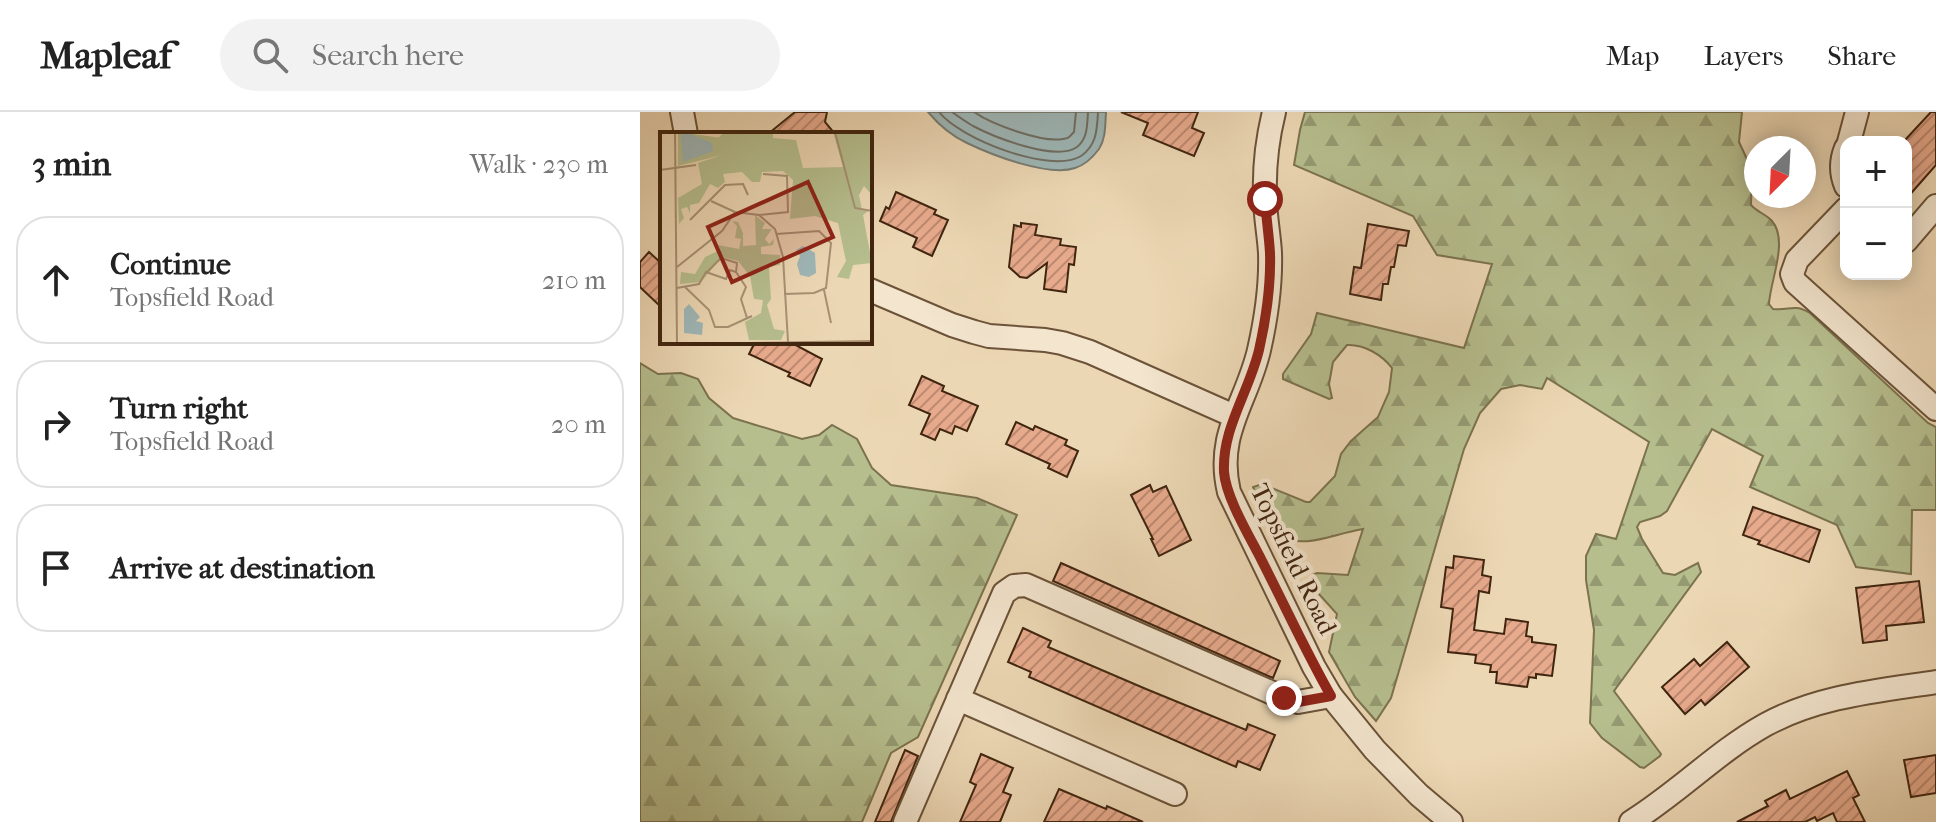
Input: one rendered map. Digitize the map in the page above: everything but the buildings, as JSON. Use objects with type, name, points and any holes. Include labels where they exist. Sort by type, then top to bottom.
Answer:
[{"type":"street","points":[[682,112],[686,132]]},
{"type":"street","name":"Topsfield Road","points":[[1274,112],[1265,173],[1270,253],[1268,291],[1259,351],[1234,416],[1224,474],[1229,492],[1331,696],[1375,750],[1419,795],[1451,822]]},
{"type":"street","points":[[1851,136],[1857,112]]},
{"type":"street","points":[[1912,234],[1936,206]]},
{"type":"street","points":[[1840,215],[1797,260],[1792,274],[1795,282],[1936,409]]},
{"type":"street","points":[[872,291],[974,332],[1045,340],[1090,352],[1234,416]]},
{"type":"street","points":[[905,822],[1004,593],[1014,586],[1026,585],[1284,698],[1298,702],[1331,696]]},
{"type":"street","points":[[1631,822],[1736,743],[1807,705],[1860,693],[1936,682]]},
{"type":"street","points":[[958,699],[1175,794]]},
{"type":"green space","points":[[1305,112],[1742,112],[1739,142],[1744,153],[1744,208],[1755,208],[1772,221],[1779,239],[1769,304],[1773,309],[1795,308],[1810,313],[1928,423],[1936,427],[1936,510],[1912,510],[1911,574],[1856,567],[1837,525],[1750,487],[1763,456],[1712,429],[1667,511],[1640,522],[1637,527],[1663,573],[1675,575],[1698,563],[1701,572],[1614,691],[1661,754],[1644,768],[1640,767],[1602,738],[1590,723],[1594,630],[1586,580],[1586,556],[1596,534],[1616,539],[1649,442],[1547,378],[1542,389],[1520,385],[1501,389],[1480,413],[1464,449],[1391,698],[1376,721],[1355,697],[1329,652],[1337,614],[1309,583],[1312,575],[1317,573],[1348,575],[1363,529],[1308,541],[1274,536],[1253,487],[1262,484],[1310,502],[1335,476],[1341,454],[1351,441],[1378,417],[1389,392],[1392,368],[1372,351],[1353,345],[1347,345],[1333,362],[1329,384],[1332,398],[1283,379],[1283,374],[1311,334],[1317,313],[1464,348],[1492,264],[1437,255],[1413,216],[1294,165]]},
{"type":"green space","points":[[640,363],[658,374],[681,373],[698,379],[709,398],[733,418],[802,439],[819,435],[832,425],[857,439],[872,468],[891,485],[977,498],[1017,515],[918,737],[891,753],[862,822],[640,822]]},
{"type":"water","points":[[928,112],[1106,113],[1101,145],[1091,158],[1075,168],[1050,170],[1005,159],[961,140]]},
{"type":"route","points":[[1265,199],[1270,253],[1263,328],[1259,351],[1232,421],[1224,474],[1244,526],[1331,696],[1298,702],[1284,698]]}]
